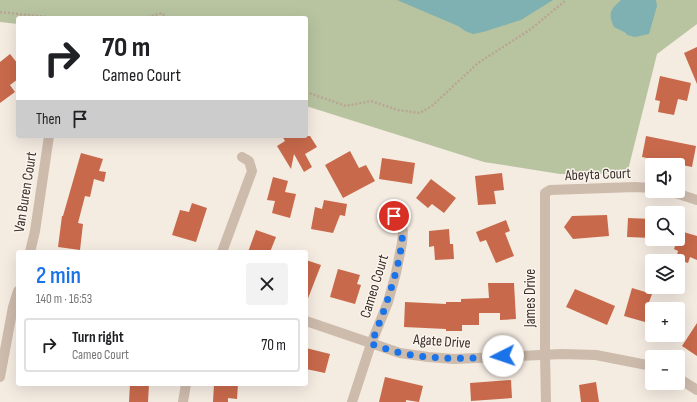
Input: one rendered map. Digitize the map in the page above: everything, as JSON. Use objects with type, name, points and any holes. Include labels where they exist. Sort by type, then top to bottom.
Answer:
[{"type":"street","name":"Van Buren Court","points":[[30,250],[35,231],[49,138]]},
{"type":"street","points":[[223,250],[252,171],[249,161],[242,157]]},
{"type":"street","name":"Abeyta Court","points":[[545,193],[550,190],[645,188]]},
{"type":"street","name":"James Drive","points":[[545,193],[546,402]]},
{"type":"street","points":[[685,196],[697,200]]},
{"type":"street","name":"Cameo Court","points":[[352,402],[371,344],[388,302],[396,274],[403,231],[398,219],[394,216]]},
{"type":"street","points":[[0,377],[3,346],[16,297]]},
{"type":"street","name":"Agate Drive","points":[[308,322],[400,353],[428,357],[454,359],[545,354],[596,355],[645,365]]},
{"type":"street","points":[[685,382],[697,390]]},
{"type":"street","points":[[183,402],[186,386]]},
{"type":"path","points":[[308,93],[346,106],[371,100],[398,110],[420,113],[433,105],[478,64],[531,29],[566,0]]},
{"type":"path","points":[[0,12],[37,16]]},
{"type":"path","points":[[151,16],[162,13],[165,16]]},
{"type":"green space","points":[[0,0],[697,0],[697,24],[657,54],[627,174],[560,174],[484,162],[308,107],[308,16],[16,16],[16,24],[0,22]]},
{"type":"water","points":[[397,0],[553,0],[521,20],[473,34]]},
{"type":"water","points":[[621,0],[656,0],[657,6],[649,34],[635,37],[627,35],[614,27],[611,12],[614,6]]},
{"type":"building","points":[[697,47],[697,84],[684,53]]},
{"type":"building","points":[[10,54],[16,62],[16,80],[10,85],[15,92],[0,103],[0,62]]},
{"type":"building","points":[[660,76],[691,83],[687,101],[678,99],[674,115],[658,112],[660,101],[655,100]]},
{"type":"building","points":[[308,136],[310,136],[317,147],[305,154],[312,167],[304,172],[294,154],[291,169],[277,146],[285,141],[283,138],[308,138]]},
{"type":"building","points":[[646,136],[696,146],[692,167],[685,166],[685,158],[642,157]]},
{"type":"building","points":[[350,151],[359,168],[366,165],[375,181],[343,198],[325,165]]},
{"type":"building","points":[[81,153],[103,159],[99,171],[106,172],[104,182],[94,179],[90,197],[85,196],[78,223],[83,224],[80,250],[58,247],[62,216]]},
{"type":"building","points":[[382,158],[415,163],[412,184],[379,179]]},
{"type":"building","points":[[502,173],[504,190],[494,191],[496,204],[478,205],[475,176]]},
{"type":"building","points":[[273,177],[288,181],[285,192],[296,194],[290,218],[272,213],[275,201],[267,200]]},
{"type":"building","points":[[431,179],[456,198],[444,213],[432,204],[428,208],[416,198]]},
{"type":"building","points":[[324,200],[347,204],[345,216],[340,215],[333,233],[311,229],[315,207],[322,209]]},
{"type":"building","points":[[192,203],[207,208],[196,242],[172,235],[180,210],[189,212]]},
{"type":"building","points":[[607,215],[609,236],[573,239],[564,227],[572,216]]},
{"type":"building","points":[[628,218],[645,219],[645,238],[627,237]]},
{"type":"building","points":[[506,220],[510,231],[505,233],[514,256],[496,263],[486,240],[480,242],[476,232]]},
{"type":"building","points":[[449,229],[450,244],[453,244],[454,259],[435,260],[434,246],[429,247],[429,231]]},
{"type":"building","points":[[256,230],[276,237],[271,250],[249,250]]},
{"type":"building","points":[[685,232],[697,236],[697,260],[690,257],[688,263],[685,262],[685,254],[677,254],[678,251],[674,249],[675,246],[685,246]]},
{"type":"building","points":[[308,261],[321,265],[308,298]]},
{"type":"building","points":[[338,269],[360,275],[357,284],[361,285],[355,304],[330,297]]},
{"type":"building","points":[[488,283],[514,283],[516,319],[500,320],[500,313],[479,313],[479,325],[462,325],[462,331],[404,327],[405,302],[446,304],[446,302],[461,302],[461,299],[489,298]]},
{"type":"building","points":[[632,288],[645,292],[645,294],[652,294],[649,302],[645,302],[645,322],[624,316]]},
{"type":"building","points":[[575,289],[615,306],[607,325],[566,307]]},
{"type":"building","points":[[697,323],[697,356],[682,346]]},
{"type":"building","points":[[308,348],[330,354],[325,373],[308,369]]},
{"type":"building","points":[[385,377],[423,386],[419,402],[406,400],[406,402],[379,402]]},
{"type":"building","points":[[511,380],[512,398],[471,401],[470,383]]},
{"type":"building","points":[[596,382],[599,402],[581,402],[579,385]]},
{"type":"building","points":[[130,386],[149,386],[148,402],[129,402]]},
{"type":"building","points":[[214,386],[238,386],[237,399],[228,398],[228,402],[213,402]]},
{"type":"route","points":[[394,216],[401,224],[403,231],[402,243],[396,274],[388,302],[371,344],[400,353],[428,357],[454,359],[503,356]]}]
